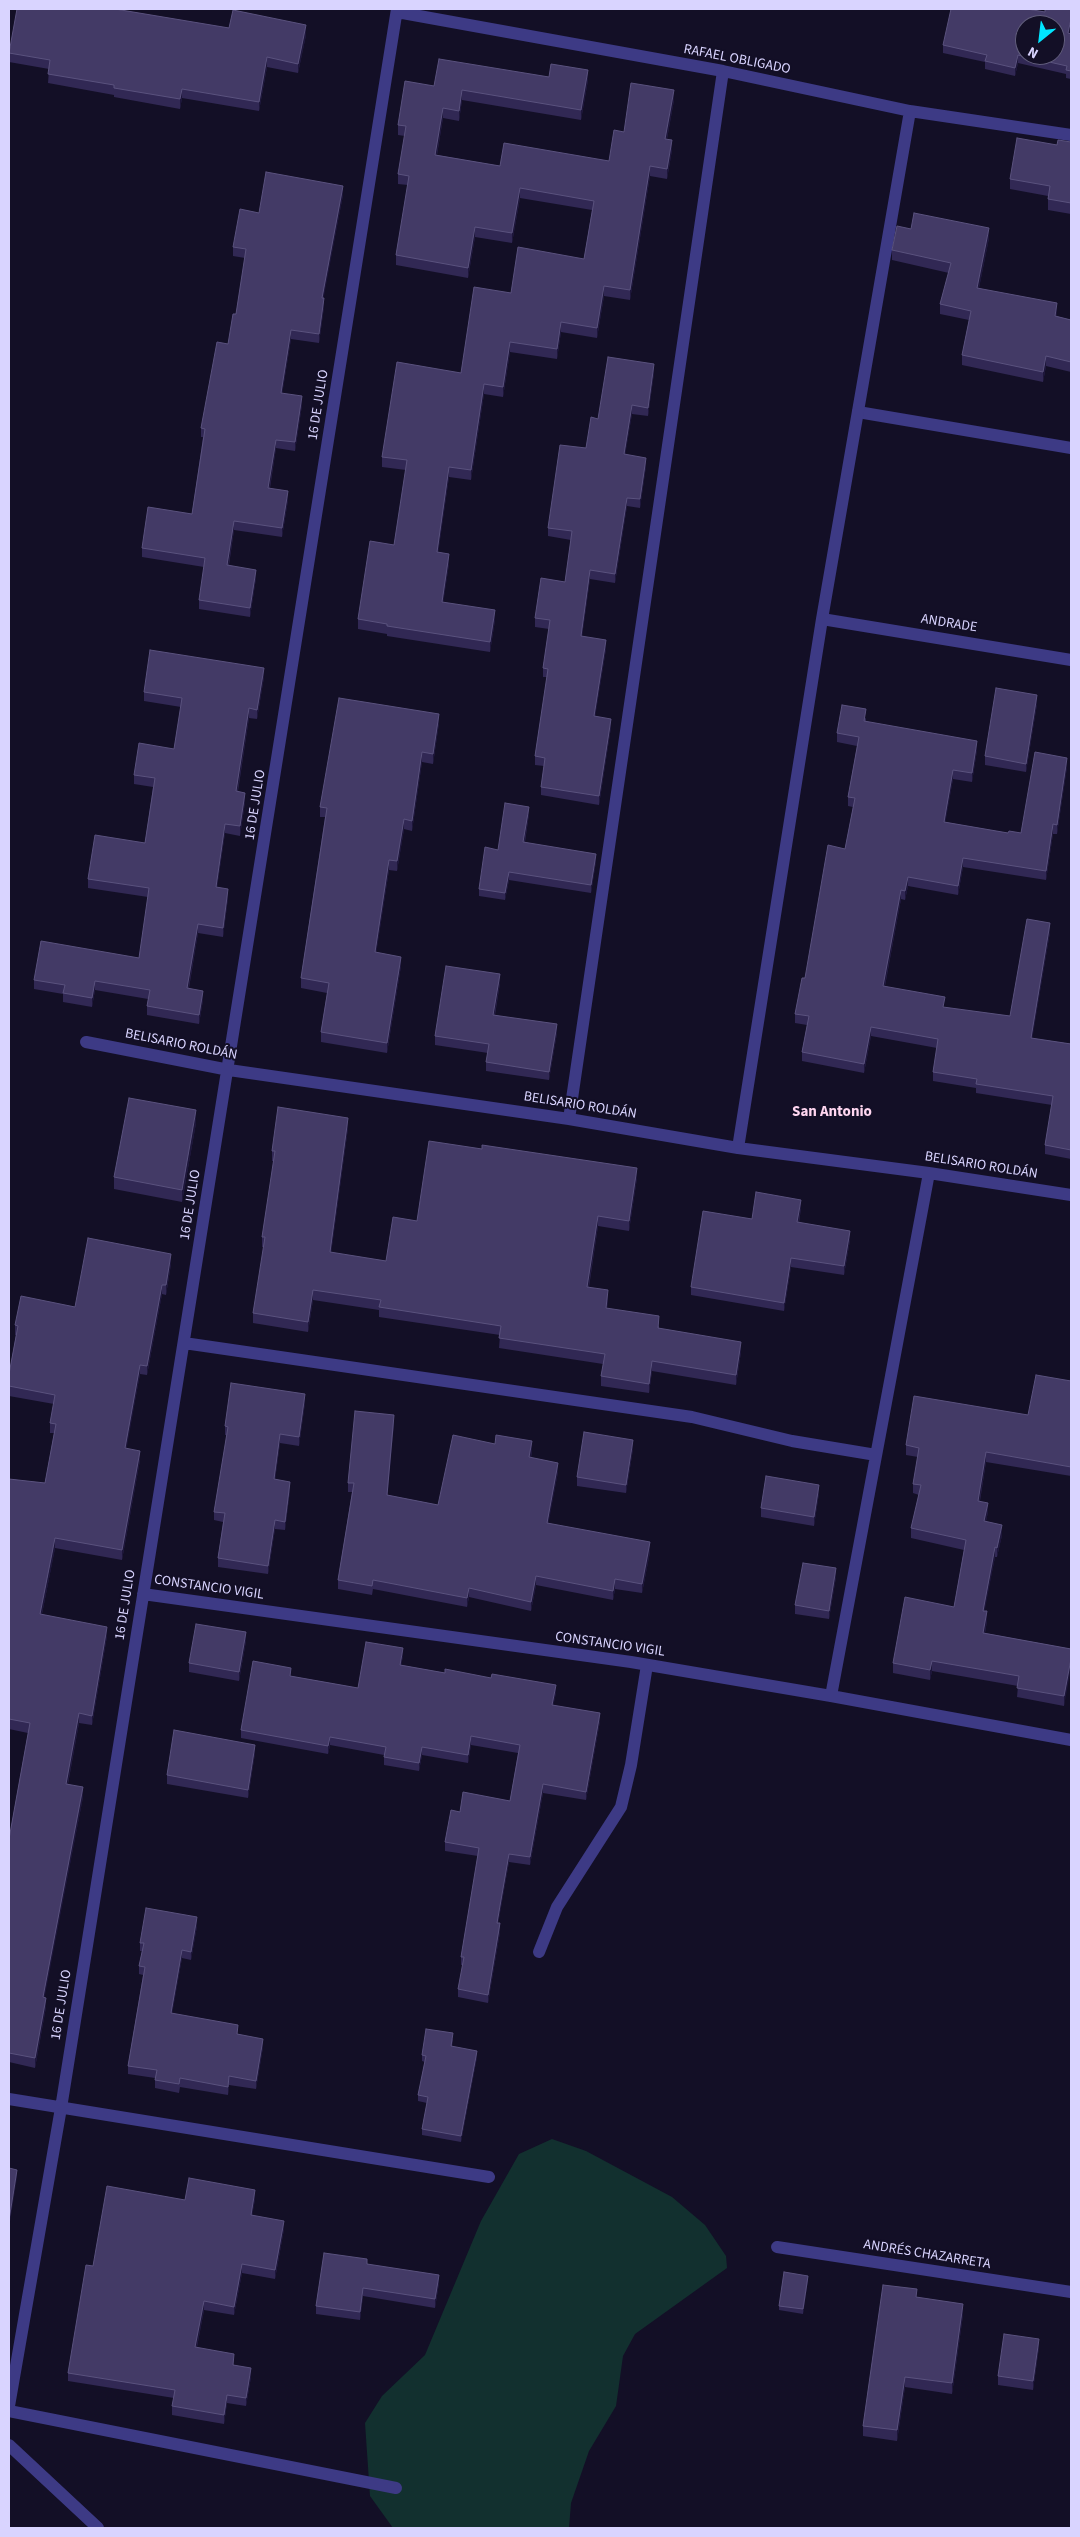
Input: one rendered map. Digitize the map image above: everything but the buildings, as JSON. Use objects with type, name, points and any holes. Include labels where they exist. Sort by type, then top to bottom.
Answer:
[{"type":"street","name":"RAFAEL OBLIGADO","points":[[397,10],[723,71],[910,111],[1071,136]]},
{"type":"street","name":"16 DE JULIO","points":[[9,2406],[61,2108],[229,1070],[397,10]]},
{"type":"street","points":[[569,1119],[723,71]]},
{"type":"street","points":[[738,1148],[822,619],[910,111]]},
{"type":"street","points":[[858,412],[1071,448]]},
{"type":"street","name":"ANDRADE","points":[[822,619],[1071,660]]},
{"type":"street","name":"BELISARIO ROLDÁN","points":[[86,1042],[229,1070],[569,1119],[738,1148],[929,1173],[1071,1195]]},
{"type":"street","points":[[831,1696],[929,1173]]},
{"type":"street","points":[[184,1343],[692,1417],[792,1441],[876,1455]]},
{"type":"street","name":"CONSTANCIO VIGIL","points":[[143,1594],[647,1665],[831,1696],[1071,1740]]},
{"type":"street","points":[[539,1952],[557,1907],[621,1807],[631,1765],[647,1665]]},
{"type":"street","points":[[9,2099],[489,2176]]},
{"type":"street","name":"ANDRÉS CHAZARRETA","points":[[777,2248],[1071,2292]]},
{"type":"street","points":[[9,2411],[396,2488]]},
{"type":"street","points":[[9,2445],[98,2528]]},
{"type":"green space","points":[[552,2139],[586,2151],[672,2197],[705,2225],[726,2256],[727,2268],[635,2334],[623,2356],[616,2406],[589,2451],[571,2503],[569,2528],[393,2528],[370,2496],[365,2423],[382,2396],[425,2355],[481,2221],[519,2154]]},
{"type":"district","name":"San Antonio","points":[[832,1113]]}]
